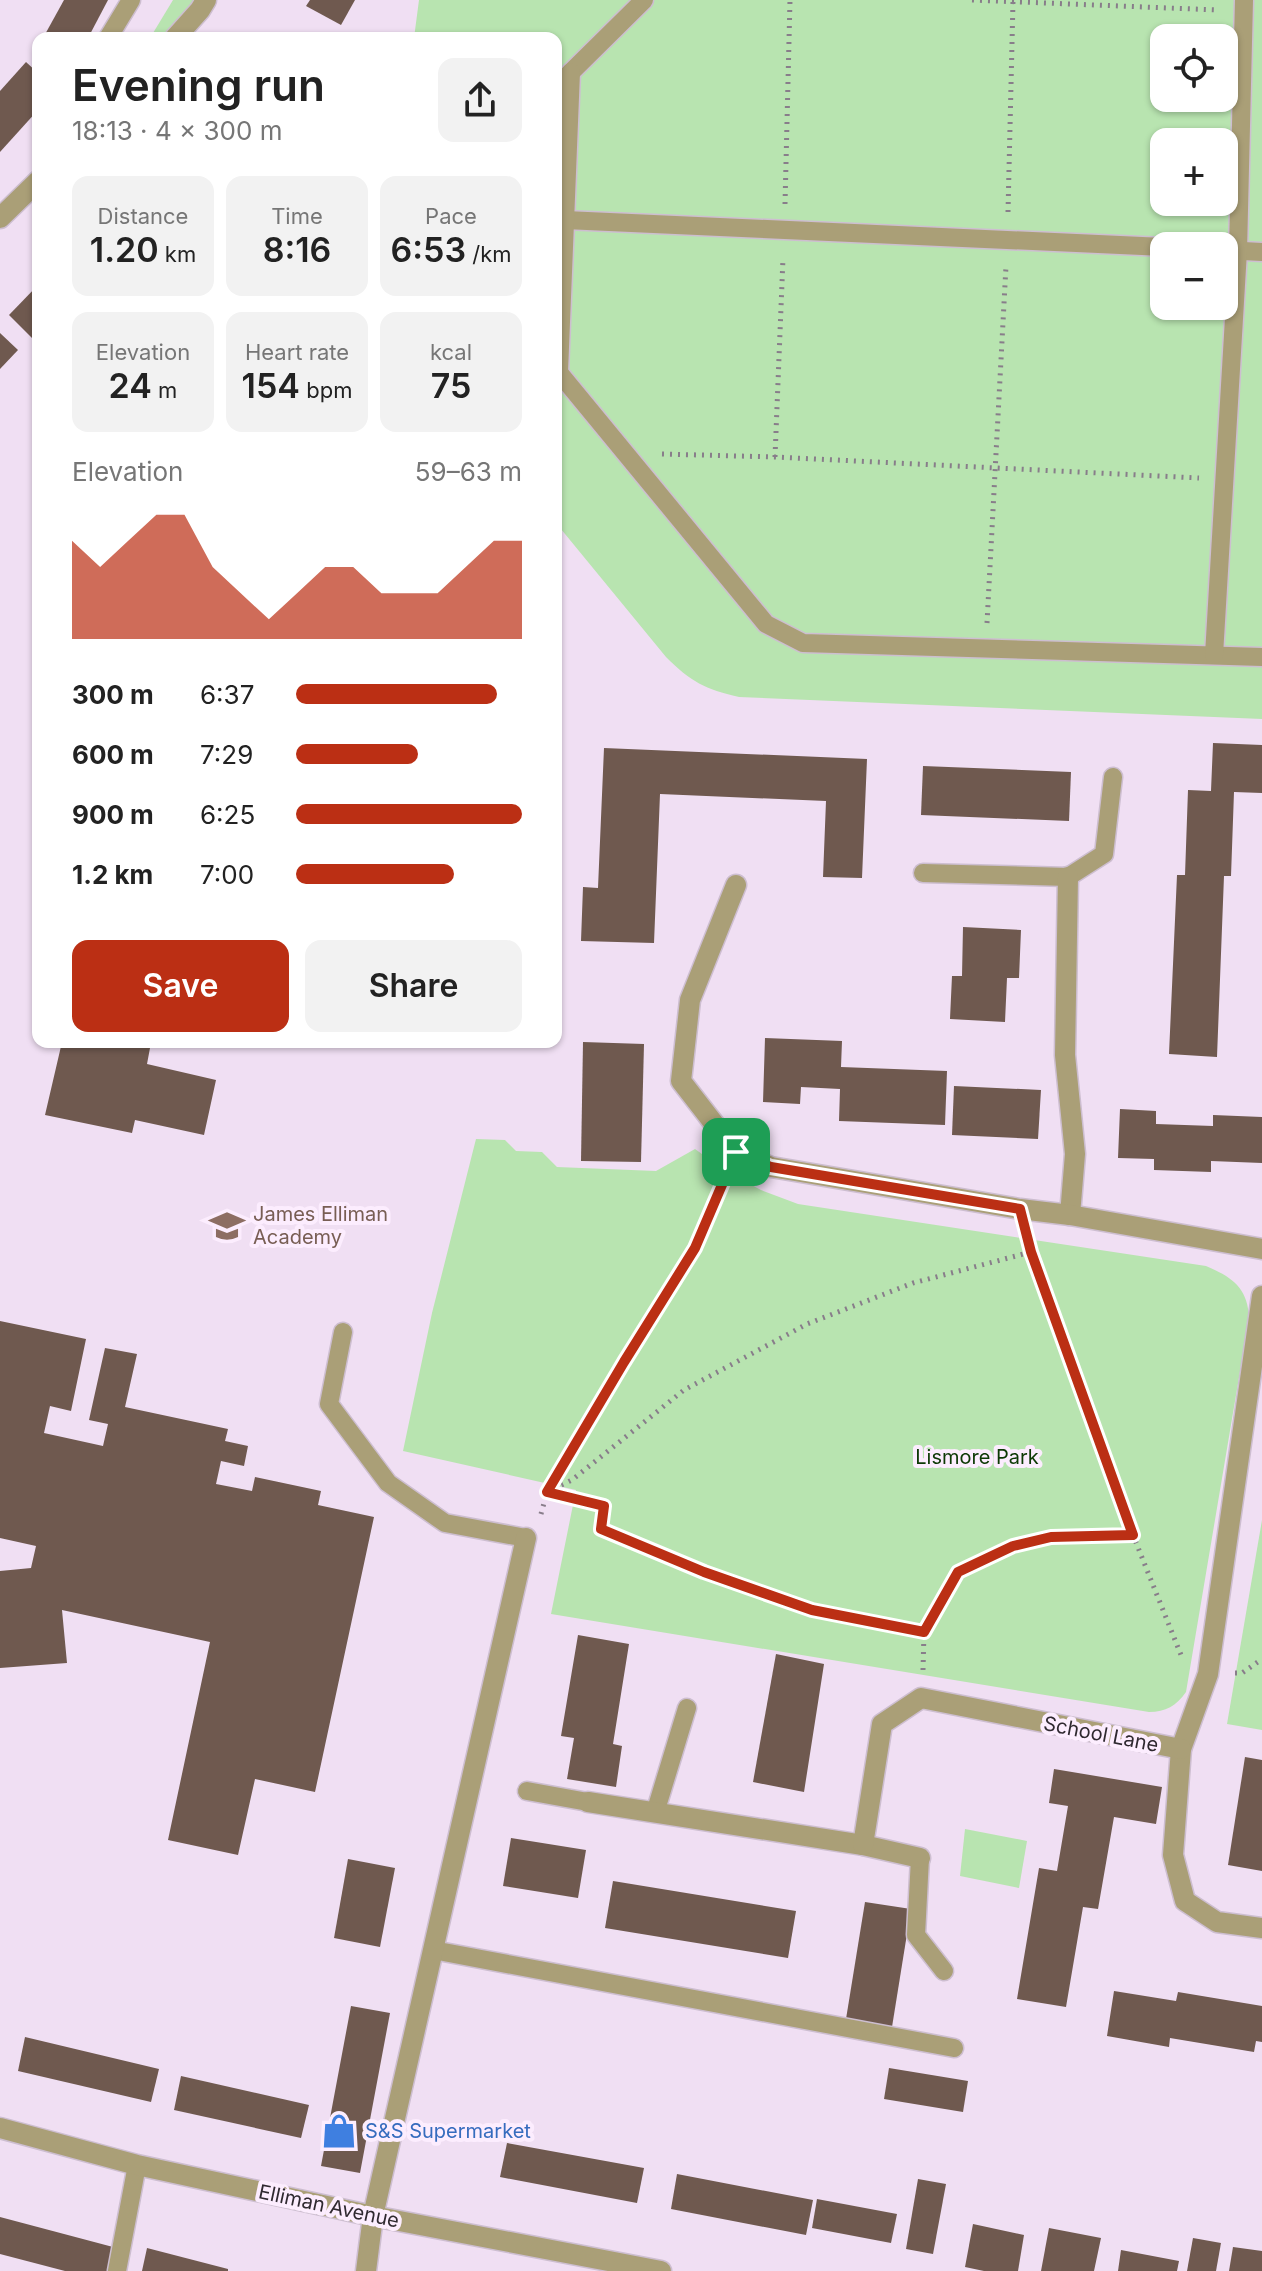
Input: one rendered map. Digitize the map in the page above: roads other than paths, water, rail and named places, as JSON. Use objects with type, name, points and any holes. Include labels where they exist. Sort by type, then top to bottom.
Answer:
[{"type":"street","points":[[180,32],[206,0]]},
{"type":"street","points":[[0,218],[32,187]]},
{"type":"street","points":[[1068,877],[1065,1055],[1075,1154],[1070,1215]]},
{"type":"street","points":[[736,885],[690,1000],[681,1081],[736,1152],[771,1167],[1262,1249]]},
{"type":"street","name":"School Lane","points":[[863,1845],[882,1724],[921,1698],[1181,1749],[1208,1674],[1262,1296]]},
{"type":"street","points":[[366,2271],[373,2216],[526,1538]]},
{"type":"street","points":[[1181,1749],[1173,1855],[1185,1901],[1217,1922],[1262,1928]]},
{"type":"street","points":[[588,1802],[863,1845],[920,1858]]},
{"type":"street","name":"Elliman Avenue","points":[[0,2128],[137,2165],[373,2216],[661,2271]]},
{"type":"lane","points":[[112,32],[131,0]]},
{"type":"lane","points":[[562,81],[644,0]]},
{"type":"lane","points":[[1232,232],[1250,8]]},
{"type":"lane","points":[[562,276],[571,72]]},
{"type":"lane","points":[[565,220],[1150,246]]},
{"type":"lane","points":[[1238,250],[1262,252]]},
{"type":"lane","points":[[1214,655],[1229,320]]},
{"type":"lane","points":[[562,376],[766,624],[803,643],[1262,657]]},
{"type":"lane","points":[[923,873],[1068,877],[1104,854],[1113,777]]},
{"type":"lane","points":[[343,1332],[329,1404],[388,1483],[445,1523],[526,1538]]},
{"type":"lane","points":[[655,1813],[687,1708]]},
{"type":"lane","points":[[527,1791],[588,1802]]},
{"type":"lane","points":[[920,1858],[916,1935],[944,1971]]},
{"type":"lane","points":[[433,1950],[954,2048]]},
{"type":"lane","points":[[117,2271],[137,2165]]},
{"type":"place","name":"James Elliman Academy","points":[[227,1226]]},
{"type":"place","name":"S&S Supermarket","points":[[339,2131]]},
{"type":"park label","name":"Lismore Park","points":[[977,1457]]}]
